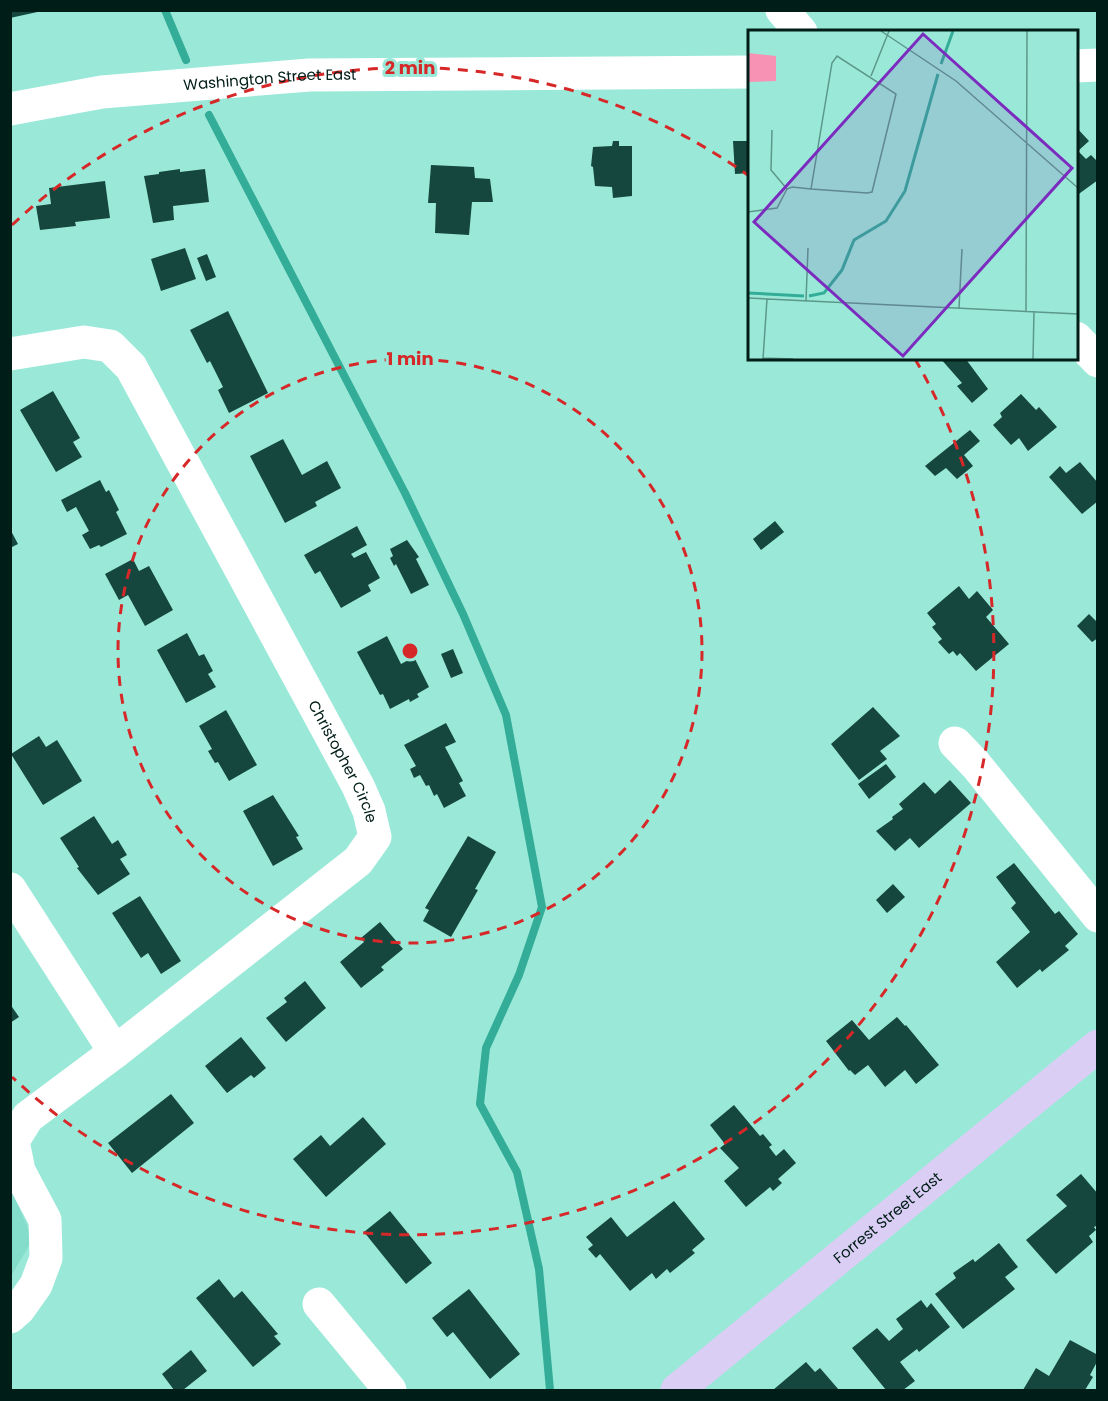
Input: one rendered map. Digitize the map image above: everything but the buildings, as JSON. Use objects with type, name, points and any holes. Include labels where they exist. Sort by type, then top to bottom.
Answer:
[{"type":"main road","name":"Forrest Street East","points":[[676,1390],[1098,1046]]},
{"type":"street","points":[[782,10],[799,30]]},
{"type":"street","points":[[1078,66],[1098,65]]},
{"type":"street","name":"Washington Street East","points":[[10,109],[102,92],[309,75],[748,72]]},
{"type":"street","points":[[1078,339],[1098,361]]},
{"type":"street","name":"Christopher Circle","points":[[10,354],[84,342],[111,346],[131,367],[358,786],[369,811],[375,837],[358,861],[115,1052]]},
{"type":"street","points":[[955,742],[1098,916]]},
{"type":"street","points":[[10,889],[115,1052],[28,1117],[12,1141],[19,1171],[45,1220],[46,1258],[36,1285],[19,1309],[10,1317]]},
{"type":"street","points":[[319,1304],[390,1390]]},
{"type":"shaded area","points":[[10,1187],[33,1239],[11,1276],[10,1276]]},
{"type":"waterway","points":[[165,10],[186,60]]},
{"type":"waterway","points":[[209,115],[405,493],[463,614],[506,715],[542,907],[519,975],[486,1048],[480,1104],[517,1172],[539,1269],[550,1390]]}]
